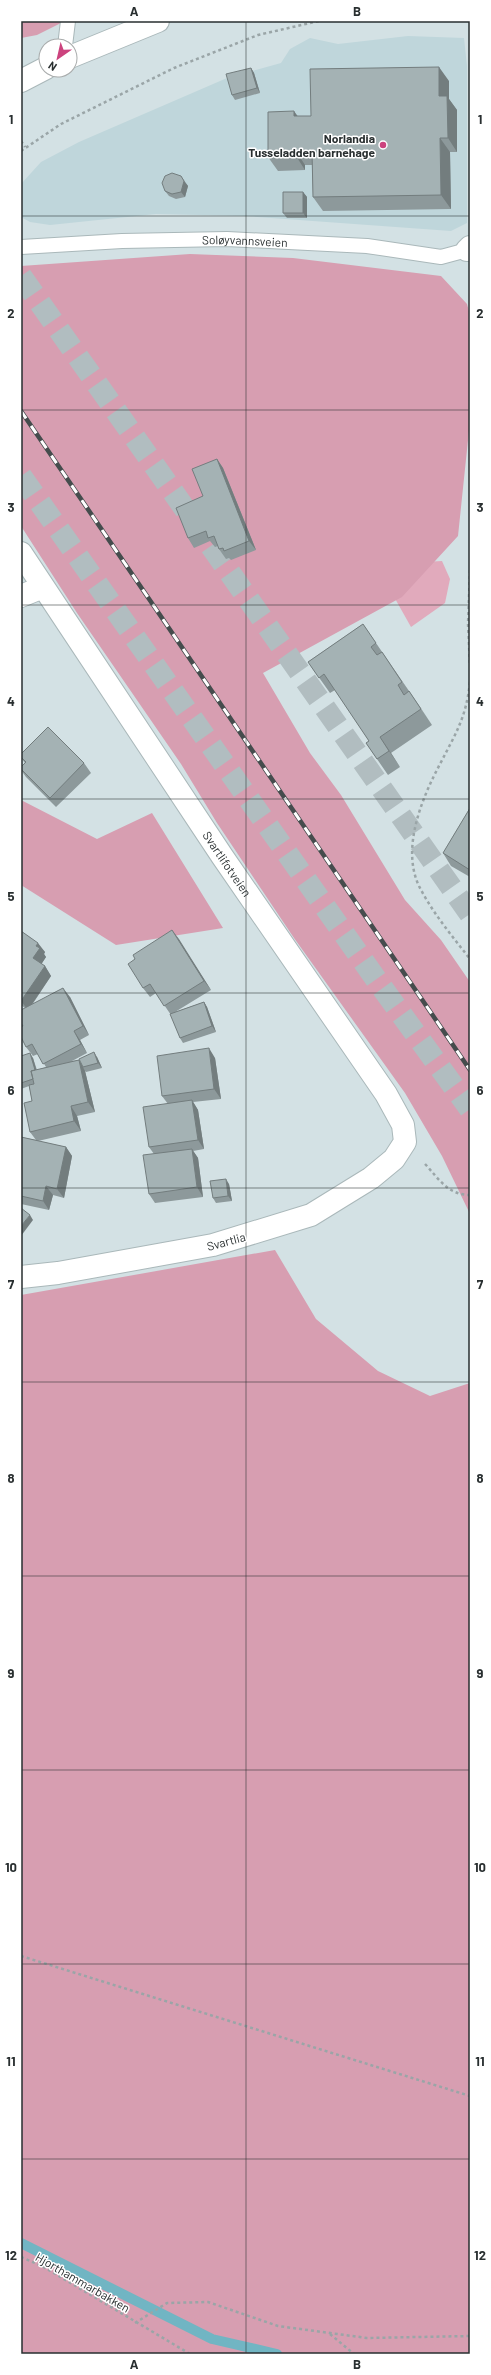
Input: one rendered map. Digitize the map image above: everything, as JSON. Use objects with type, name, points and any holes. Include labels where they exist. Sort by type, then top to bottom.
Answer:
[{"type":"street","points":[[78,54],[158,21]]},
{"type":"street","points":[[21,81],[38,72]]},
{"type":"street","name":"Svartlifotveien","points":[[21,553],[222,856],[386,1094],[403,1125],[405,1142]]},
{"type":"street","points":[[21,596],[44,587]]},
{"type":"street","name":"Svartlia","points":[[21,1277],[58,1273],[213,1245],[311,1215],[371,1178],[394,1160],[405,1142]]},
{"type":"lane","points":[[66,38],[68,21]]},
{"type":"lane","name":"Soløyvannsveien","points":[[21,247],[122,241],[227,239],[367,246],[441,256],[469,248]]},
{"type":"path","points":[[21,151],[61,124],[98,104],[174,68],[258,35],[320,21]]},
{"type":"path","points":[[21,141],[25,147]]},
{"type":"path","points":[[470,570],[468,628],[470,666]]},
{"type":"path","points":[[470,682],[465,715],[429,785],[422,806],[416,827],[413,855],[419,885],[431,906],[470,959]]},
{"type":"path","points":[[405,1142],[447,1189],[458,1195],[470,1195]]},
{"type":"path","points":[[21,1956],[470,2096]]},
{"type":"path","name":"Hjorthammarbakken","points":[[21,2257],[42,2266],[135,2323],[190,2354]]},
{"type":"path","points":[[135,2323],[167,2303],[208,2302],[278,2326],[367,2338],[470,2336]]},
{"type":"path","points":[[329,2333],[354,2354]]},
{"type":"shaded area","points":[[21,21],[65,21],[37,35],[21,38]]},
{"type":"shaded area","points":[[408,36],[464,38],[467,66],[467,223],[451,231],[245,216],[156,214],[50,225],[30,222],[21,217],[21,184],[41,162],[79,142],[227,78],[281,63],[290,49],[310,38],[338,44]]},
{"type":"shaded area","points":[[190,254],[293,258],[441,276],[467,304],[470,315],[470,421],[458,536],[402,597],[263,673],[310,753],[341,795],[405,900],[441,940],[470,982],[470,1214],[442,1156],[405,1093],[294,938],[217,823],[181,764],[77,613],[21,526],[21,266]]},
{"type":"shaded area","points":[[442,561],[450,579],[445,603],[411,627],[393,595],[425,562]]},
{"type":"shaded area","points":[[21,800],[97,839],[152,813],[223,928],[116,945],[21,885]]},
{"type":"shaded area","points":[[275,1250],[316,1319],[378,1371],[430,1396],[470,1383],[470,2354],[21,2354],[21,1295]]},
{"type":"building","points":[[439,67],[439,96],[447,96],[448,138],[440,138],[441,195],[313,197],[312,151],[296,151],[296,156],[268,157],[268,112],[294,111],[294,116],[311,116],[310,69]]},
{"type":"building","points":[[251,68],[257,88],[232,95],[226,74]]},
{"type":"building","points":[[172,173],[181,176],[184,181],[181,192],[172,194],[165,191],[162,183],[165,176]]},
{"type":"building","points":[[283,192],[303,192],[303,213],[283,213]]},
{"type":"building","points":[[217,459],[249,541],[224,551],[223,548],[219,549],[214,536],[208,538],[206,531],[188,538],[176,508],[203,496],[192,469]]},
{"type":"building","points":[[363,624],[376,643],[371,647],[377,655],[382,652],[402,682],[398,685],[404,695],[409,691],[421,709],[380,737],[389,751],[377,759],[366,743],[369,741],[324,674],[319,678],[308,662]]},
{"type":"building","points":[[48,727],[84,763],[50,798],[21,769],[26,762],[21,757],[21,754]]},
{"type":"building","points":[[470,808],[470,870],[443,853]]},
{"type":"building","points":[[172,930],[204,981],[164,1006],[150,984],[143,988],[128,964],[135,959],[133,955]]},
{"type":"building","points":[[21,931],[38,943],[36,946],[40,948],[33,958],[45,966],[21,1001]]},
{"type":"building","points":[[63,988],[83,1026],[74,1031],[81,1044],[43,1064],[32,1044],[26,1047],[21,1037],[21,1027],[23,1026],[21,1023],[21,1010]]},
{"type":"building","points":[[204,1002],[212,1026],[180,1038],[170,1014]]},
{"type":"building","points":[[209,1048],[214,1089],[162,1096],[157,1056]]},
{"type":"building","points":[[94,1052],[98,1063],[83,1067],[79,1059]]},
{"type":"building","points":[[30,1053],[35,1070],[31,1071],[33,1079],[21,1083],[21,1056]]},
{"type":"building","points":[[79,1060],[88,1102],[71,1106],[74,1121],[30,1132],[24,1103],[32,1101],[29,1085],[34,1084],[31,1071]]},
{"type":"building","points":[[192,1100],[198,1140],[149,1147],[143,1107]]},
{"type":"building","points":[[21,1137],[66,1147],[57,1189],[46,1186],[43,1201],[21,1196]]},
{"type":"building","points":[[192,1149],[197,1187],[149,1194],[143,1155]]},
{"type":"building","points":[[226,1179],[228,1196],[213,1198],[210,1181]]},
{"type":"building","points":[[21,1208],[30,1215],[21,1226]]},
{"type":"waterway","points":[[21,2243],[212,2339],[277,2354]]},
{"type":"tunnel","points":[[21,276],[470,914]]},
{"type":"tunnel","points":[[21,476],[378,982],[470,1109]]},
{"type":"railway","points":[[21,411],[470,1070]]},
{"type":"place","name":"Norlandia Tusseladden barnehage","points":[[383,145]]}]
